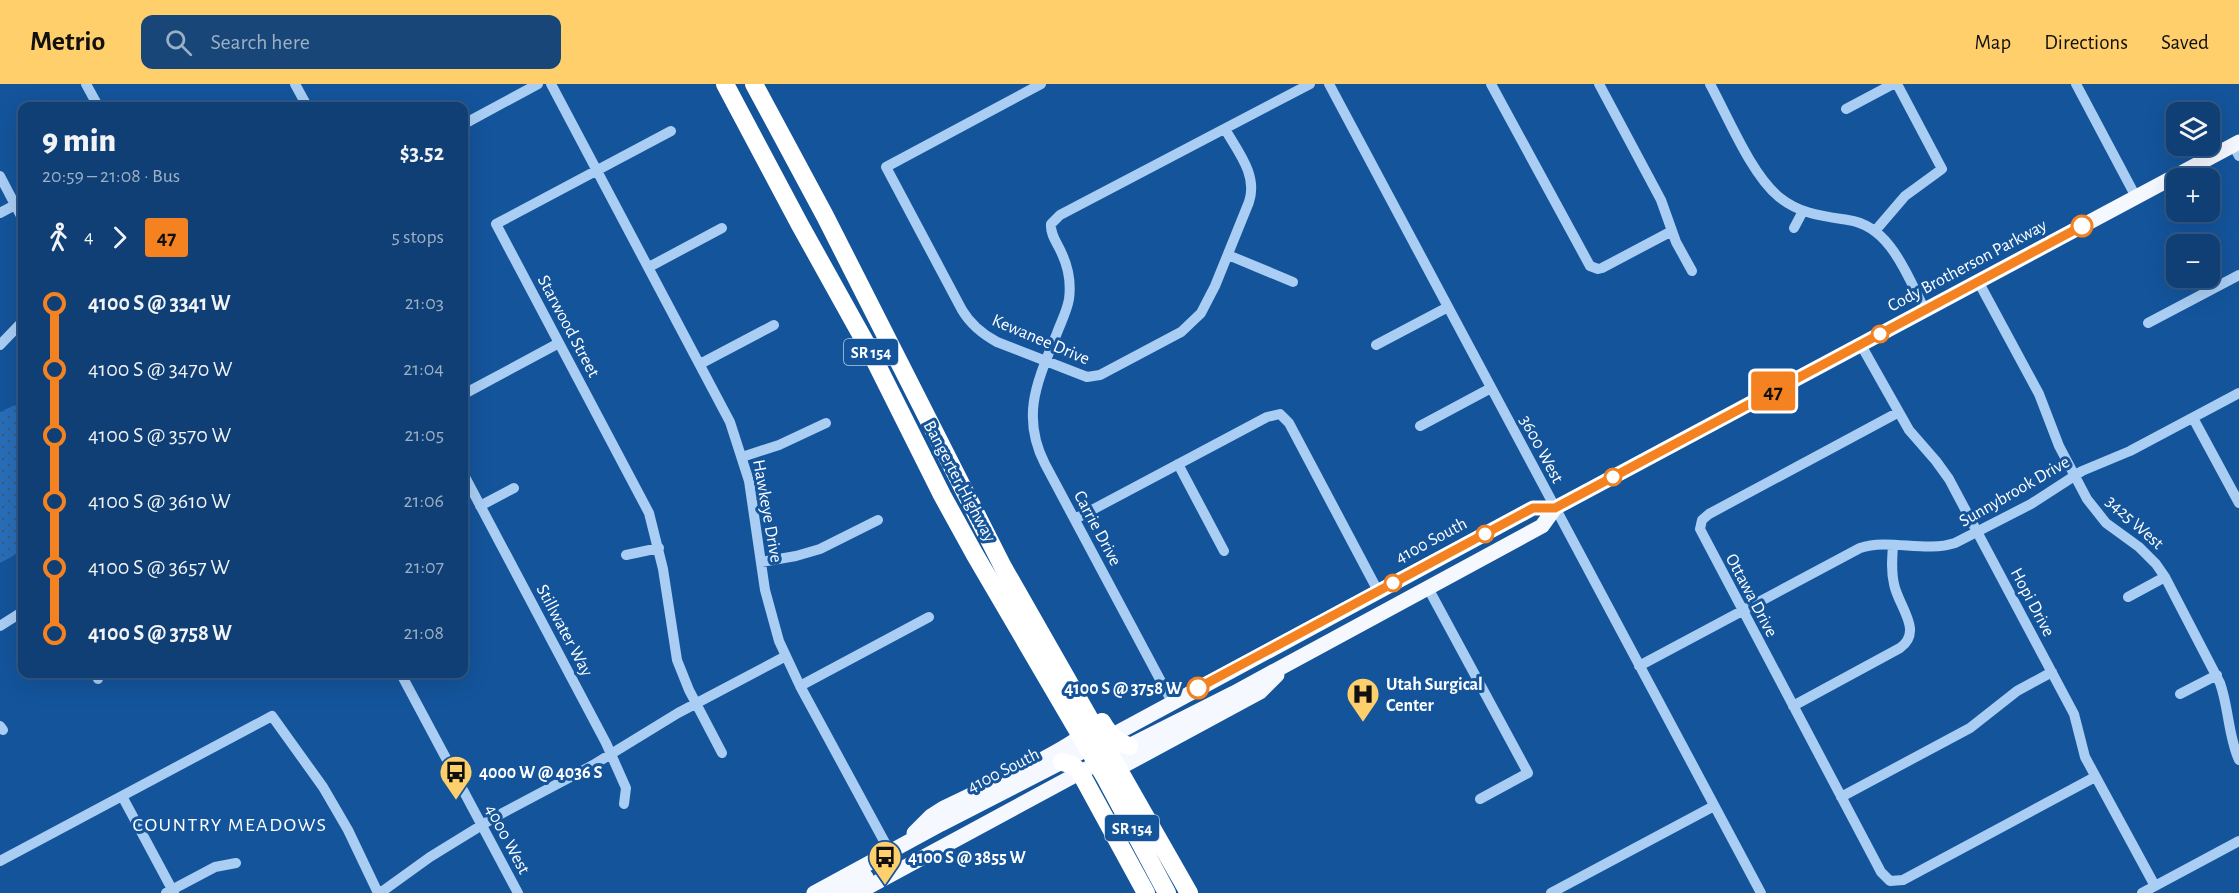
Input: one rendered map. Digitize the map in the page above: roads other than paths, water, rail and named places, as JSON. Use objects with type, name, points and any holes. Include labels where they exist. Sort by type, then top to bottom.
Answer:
[{"type":"highway","name":"Bangerter Highway","points":[[725,84],[869,349],[942,495],[975,555],[1189,893]]},
{"type":"highway","name":"Bangerter Highway","points":[[754,84],[872,307],[981,526],[1087,714],[1102,753],[1167,893]]},
{"type":"highway","points":[[869,349],[885,361],[957,500],[969,518],[998,541],[1017,567],[1102,753],[1119,742],[1129,746]]},
{"type":"highway","points":[[1062,762],[1072,765],[1080,772],[1146,893]]},
{"type":"main road","name":"Cody Brotherson Parkway","points":[[1555,508],[2136,197],[2237,148]]},
{"type":"main road","name":"4100 South","points":[[857,893],[1080,772],[1172,702],[1533,508],[1555,508]]},
{"type":"main road","points":[[1129,746],[1234,693],[1542,526],[1555,508]]},
{"type":"main road","points":[[837,893],[881,869],[896,857],[920,825],[931,816],[1260,692],[1303,644],[1418,580],[1443,556]]},
{"type":"main road","name":"4100 South","points":[[814,893],[1062,762],[1102,753]]},
{"type":"street","points":[[86,84],[96,102]]},
{"type":"street","points":[[295,84],[305,102]]},
{"type":"street","points":[[468,122],[538,84]]},
{"type":"street","name":"Hawkeye Drive","points":[[551,84],[725,411],[749,481],[771,615],[786,656],[890,852]]},
{"type":"street","name":"Kewanee Drive","points":[[1041,84],[886,167],[966,317],[977,329],[990,338],[1084,376],[1094,378],[1174,336],[1191,324],[1205,308],[1250,202],[1252,185],[1248,171],[1225,129]]},
{"type":"street","points":[[1225,129],[1311,84]]},
{"type":"street","name":"3600 West","points":[[1329,84],[1761,893]]},
{"type":"street","points":[[1491,84],[1585,259],[1594,268],[1606,266],[1672,231]]},
{"type":"street","points":[[1599,84],[1664,206],[1672,231],[1692,271]]},
{"type":"street","points":[[1710,84],[1764,181],[1781,198],[1803,211],[1819,217],[1855,221],[1875,231],[1894,251],[1925,310]]},
{"type":"street","points":[[1846,109],[1895,84],[1942,169],[1905,196],[1875,231]]},
{"type":"street","points":[[2076,84],[2136,197]]},
{"type":"street","name":"Carrie Drive","points":[[1172,702],[1041,457],[1034,434],[1033,397],[1065,314],[1069,290],[1067,268],[1052,233],[1051,224],[1060,215],[1225,129]]},
{"type":"street","points":[[597,170],[671,131]]},
{"type":"street","name":"Starwood Street","points":[[597,170],[496,224],[644,502],[659,548],[675,651],[684,679],[722,753]]},
{"type":"street","points":[[0,176],[18,211]]},
{"type":"street","points":[[0,213],[15,205]]},
{"type":"street","points":[[1794,228],[1803,211]]},
{"type":"street","points":[[649,267],[722,228]]},
{"type":"street","points":[[1228,255],[1293,282]]},
{"type":"street","points":[[2148,323],[2239,275]]},
{"type":"street","name":"3425 West","points":[[1978,281],[2039,394],[2056,439],[2074,475],[2099,516],[2145,552],[2165,577],[2217,675],[2226,702],[2239,760]]},
{"type":"street","points":[[1376,345],[1448,307]]},
{"type":"street","points":[[700,364],[774,325]]},
{"type":"street","points":[[0,345],[18,326]]},
{"type":"street","points":[[468,392],[559,343]]},
{"type":"street","name":"Hopi Drive","points":[[1861,345],[1914,436],[1945,472],[2076,719],[2083,752],[2155,886]]},
{"type":"street","points":[[1420,426],[1491,388]]},
{"type":"street","name":"Sunnybrook Drive","points":[[1639,666],[1860,548],[1873,545],[1946,546],[1977,532],[2031,504],[2074,475],[2130,451],[2239,393]]},
{"type":"street","name":"Ottawa Drive","points":[[1899,412],[1709,514],[1700,524],[1701,533],[1881,872],[1890,881],[1903,880],[2095,777]]},
{"type":"street","points":[[1075,519],[1266,417],[1280,414],[1289,423],[1378,591]]},
{"type":"street","points":[[2193,418],[2239,502]]},
{"type":"street","points":[[742,457],[779,445],[826,423]]},
{"type":"street","points":[[1178,464],[1224,551]]},
{"type":"street","name":"Stillwater Way","points":[[468,483],[606,743],[626,788],[624,804]]},
{"type":"street","points":[[480,506],[514,488]]},
{"type":"street","points":[[761,562],[820,549],[878,520]]},
{"type":"street","points":[[1793,706],[1900,648],[1908,641],[1911,632],[1910,624],[1893,582],[1893,546]]},
{"type":"street","points":[[626,555],[659,548]]},
{"type":"street","points":[[2128,597],[2165,577]]},
{"type":"street","points":[[1428,588],[1527,773],[1480,799]]},
{"type":"street","points":[[0,626],[18,615]]},
{"type":"street","points":[[800,686],[929,617]]},
{"type":"street","points":[[0,861],[272,716],[328,795],[379,893],[430,857],[482,826],[696,703],[786,656]]},
{"type":"street","points":[[1841,797],[1978,723],[2010,696],[2052,672]]},
{"type":"street","points":[[2181,694],[2217,675]]},
{"type":"street","name":"4000 West","points":[[403,678],[518,893]]},
{"type":"street","points":[[122,796],[171,892],[215,867],[236,863]]},
{"type":"street","points":[[1551,893],[1714,806]]},
{"type":"street","points":[[2142,893],[2239,841]]},
{"type":"place","name":"4100 S @ 3758 W","points":[[1198,688]]},
{"type":"place","name":"Utah Surgical Center","points":[[1363,723]]},
{"type":"place","name":"4000 W @ 4036 S","points":[[456,801]]},
{"type":"place","name":"4100 S @ 3855 W","points":[[885,886]]},
{"type":"district","name":"COUNTRY MEADOWS","points":[[230,824]]}]
